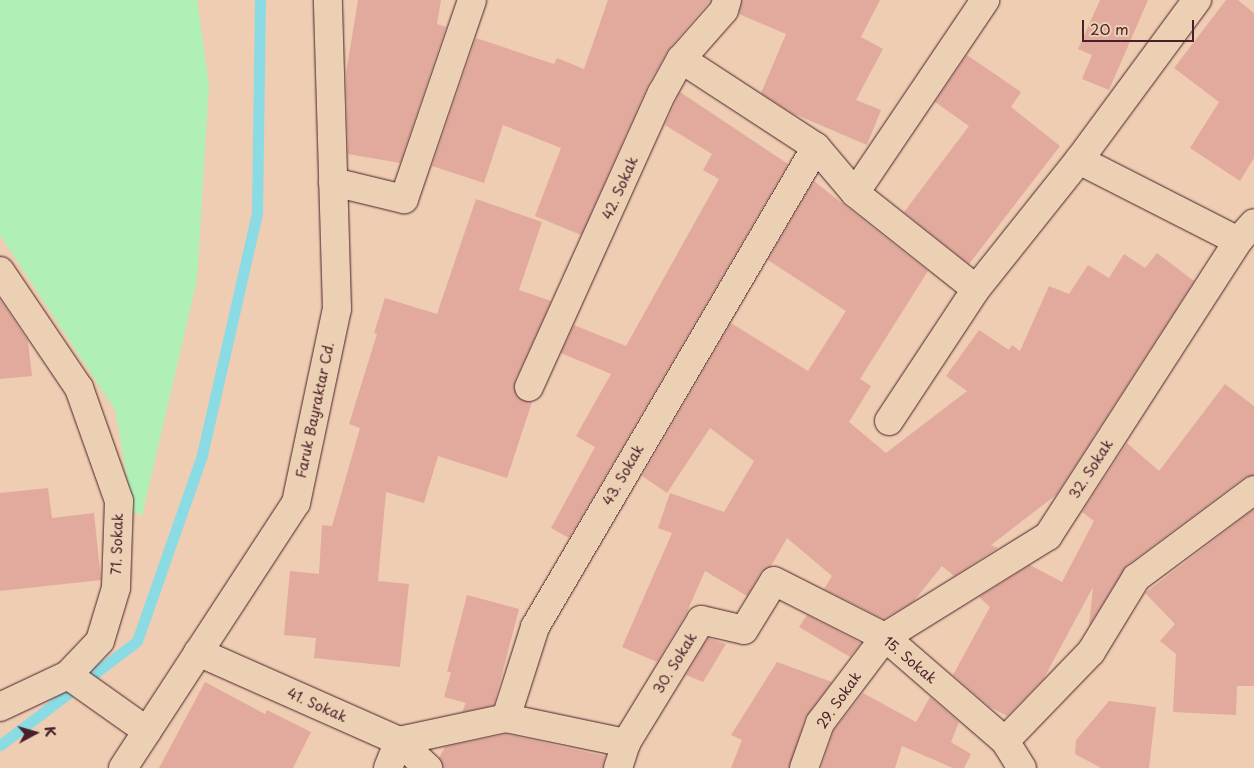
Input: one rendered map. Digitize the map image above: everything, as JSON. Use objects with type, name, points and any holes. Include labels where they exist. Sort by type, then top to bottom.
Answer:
[{"type":"street","name":"Faruk Bayraktar Cd.","points":[[123,768],[296,503],[337,309],[328,0]]},
{"type":"street","points":[[333,182],[404,199],[472,0]]},
{"type":"street","name":"42. Sokak","points":[[529,387],[662,93],[681,59],[724,10],[727,0]]},
{"type":"street","points":[[855,193],[985,0]]},
{"type":"street","points":[[889,421],[976,289],[1079,160],[1198,0]]},
{"type":"street","points":[[681,59],[816,147],[855,193],[976,289]]},
{"type":"street","name":"43. Sokak","points":[[506,718],[535,627],[816,147]]},
{"type":"street","points":[[1079,160],[1246,232]]},
{"type":"street","name":"32. Sokak","points":[[885,637],[1048,536],[1246,232]]},
{"type":"street","name":"71. Sokak","points":[[0,271],[80,388],[119,501],[116,588],[100,641],[74,680]]},
{"type":"street","points":[[1005,740],[1091,652],[1136,578],[1254,490]]},
{"type":"street","name":"15. Sokak","points":[[774,581],[885,637],[1005,740],[1022,768]]},
{"type":"street","name":"30. Sokak","points":[[622,755],[701,620],[744,630],[774,581]]},
{"type":"street","name":"29. Sokak","points":[[804,768],[820,723],[885,637]]},
{"type":"street","name":"41. Sokak","points":[[198,652],[399,741],[428,768]]},
{"type":"street","points":[[1,706],[74,680],[147,731]]},
{"type":"street","points":[[388,768],[399,741],[506,718],[622,755]]},
{"type":"green space","points":[[0,0],[197,0],[209,84],[197,280],[142,516],[133,511],[115,410],[0,235]]},
{"type":"building","points":[[358,0],[441,0],[437,24],[446,27],[400,163],[348,154],[346,73]]},
{"type":"building","points":[[608,0],[711,0],[669,49],[648,85],[581,235],[535,216],[561,148],[503,125],[484,183],[432,166],[476,38],[554,64],[557,58],[584,69]]},
{"type":"building","points":[[742,0],[880,0],[861,37],[883,49],[856,100],[881,110],[867,145],[792,113],[761,93],[786,34],[739,14]]},
{"type":"building","points":[[1100,0],[1148,0],[1109,90],[1082,79],[1092,55],[1078,49]]},
{"type":"building","points":[[1226,0],[1238,0],[1254,13],[1254,158],[1240,181],[1190,148],[1219,102],[1174,68]]},
{"type":"building","points":[[967,55],[1021,92],[1011,107],[1060,146],[969,264],[904,212],[969,126],[935,102]]},
{"type":"building","points":[[680,92],[788,164],[569,538],[551,528],[595,447],[576,436],[611,374],[561,353],[574,325],[626,346],[719,179],[703,170],[712,154],[665,125]]},
{"type":"building","points":[[814,181],[928,271],[860,379],[871,386],[849,422],[886,453],[967,391],[946,376],[979,330],[1009,350],[1012,345],[1020,351],[1049,286],[1069,294],[1088,265],[1109,278],[1124,254],[1145,268],[1157,253],[1194,281],[1056,495],[991,545],[998,548],[954,576],[942,566],[914,601],[884,619],[824,589],[832,576],[787,538],[771,566],[761,572],[747,596],[705,571],[686,614],[657,662],[622,647],[672,533],[658,528],[670,493],[724,512],[754,461],[710,428],[667,493],[642,476],[731,323],[808,371],[846,311],[768,260]]},
{"type":"building","points":[[476,199],[542,222],[519,290],[551,301],[515,381],[517,396],[532,402],[507,478],[438,456],[424,503],[386,492],[378,581],[409,584],[400,667],[314,658],[316,638],[284,635],[290,571],[319,574],[322,525],[332,526],[360,428],[349,424],[377,334],[374,333],[385,298],[437,314]]},
{"type":"building","points":[[0,299],[28,341],[32,376],[0,379]]},
{"type":"building","points":[[1225,384],[1254,406],[1254,475],[1245,477],[1126,566],[1089,626],[1093,587],[1044,678],[1007,716],[990,707],[953,675],[990,607],[979,597],[1030,565],[1062,582],[1094,521],[1082,512],[1127,443],[1159,471]]},
{"type":"building","points":[[48,488],[52,518],[94,513],[101,580],[0,591],[0,493]]},
{"type":"building","points":[[1254,509],[1254,686],[1237,686],[1236,715],[1173,712],[1176,654],[1160,641],[1175,624],[1145,593]]},
{"type":"building","points":[[467,595],[519,609],[494,705],[462,712],[466,703],[444,697],[451,672],[447,672]]},
{"type":"building","points":[[807,615],[861,643],[850,657],[799,627]]},
{"type":"building","points":[[708,638],[726,644],[703,682],[686,675]]},
{"type":"building","points":[[777,662],[832,682],[805,718],[789,768],[731,768],[742,740],[731,735]]},
{"type":"building","points":[[205,682],[265,714],[267,710],[311,732],[293,768],[159,768]]},
{"type":"building","points":[[863,693],[916,722],[930,697],[959,722],[951,742],[971,754],[964,768],[953,768],[902,746],[895,768],[821,768],[834,730]]},
{"type":"building","points":[[1109,701],[1156,707],[1149,768],[1101,768],[1075,754],[1076,740]]},
{"type":"building","points":[[506,734],[605,756],[603,768],[443,768],[439,758],[445,747]]},
{"type":"waterway","points":[[0,745],[137,641],[202,455],[257,213],[260,0]]}]
